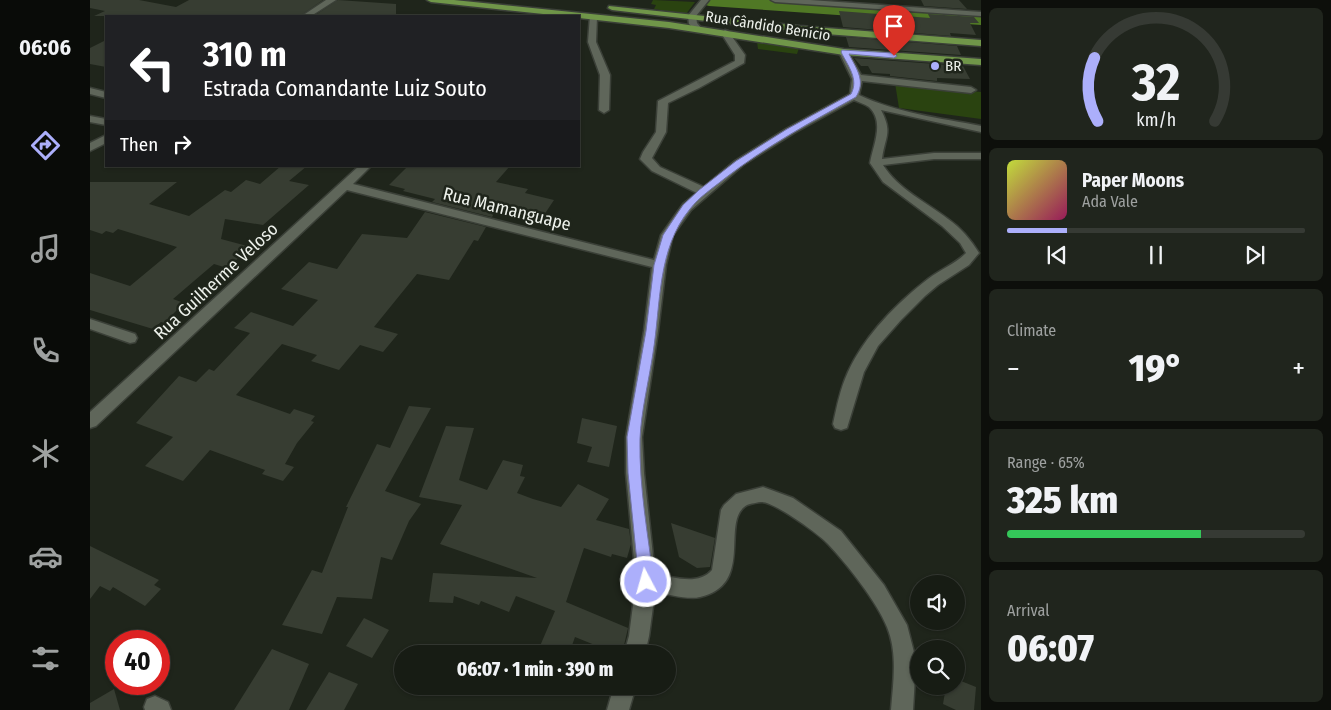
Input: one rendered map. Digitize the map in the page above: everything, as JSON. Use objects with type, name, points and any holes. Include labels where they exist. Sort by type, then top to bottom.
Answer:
[{"type":"main road","name":"Rua Cândido Benício","points":[[431,0],[574,15]]},
{"type":"main road","name":"Rua Cândido Benício","points":[[607,8],[800,29],[981,43]]},
{"type":"main road","name":"Rua Cândido Benício","points":[[580,16],[698,29],[844,52],[981,62]]},
{"type":"street","points":[[308,15],[332,0]]},
{"type":"street","points":[[775,0],[981,14]]},
{"type":"street","points":[[698,29],[693,24],[692,16],[704,1]]},
{"type":"street","points":[[593,17],[592,42],[605,75],[604,110]]},
{"type":"street","points":[[702,192],[656,169],[646,159],[647,152],[660,135],[663,124],[661,108],[663,100],[704,82],[739,63],[740,55],[724,33]]},
{"type":"street","points":[[636,645],[646,582],[635,473],[634,437],[651,331],[659,265],[667,235],[687,207],[702,192],[739,163],[854,96],[858,78],[844,52]]},
{"type":"street","points":[[858,78],[972,90]]},
{"type":"street","points":[[90,91],[105,95]]},
{"type":"street","points":[[854,96],[873,105],[905,114],[981,129]]},
{"type":"street","points":[[841,424],[850,386],[860,364],[880,334],[909,302],[936,279],[966,262],[973,254],[965,241],[946,223],[887,180],[876,163],[878,146],[883,133],[883,124],[873,105]]},
{"type":"street","points":[[90,118],[105,122]]},
{"type":"street","points":[[90,148],[105,139]]},
{"type":"street","points":[[876,163],[934,156],[981,156]]},
{"type":"street","name":"Rua Guilherme Veloso","points":[[90,422],[347,186],[365,167]]},
{"type":"street","name":"Rua Mamanguape","points":[[347,186],[659,265]]},
{"type":"street","points":[[90,324],[130,338]]},
{"type":"street","points":[[646,582],[698,589],[713,583],[721,574],[730,510],[742,499],[763,494],[787,503],[834,537],[877,591],[897,625],[905,660],[902,710]]},
{"type":"street","points":[[618,710],[622,695]]},
{"type":"green space","points":[[653,0],[695,2],[686,14],[654,9],[656,5],[651,4]]},
{"type":"green space","points":[[757,42],[799,48],[797,54],[758,49]]},
{"type":"green space","points":[[895,83],[981,92],[981,119],[899,108]]},
{"type":"building","points":[[90,0],[139,0],[176,7],[189,0],[323,0],[301,15],[94,16],[105,11],[90,8]]},
{"type":"building","points":[[338,0],[396,4],[396,15],[316,15]]},
{"type":"building","points":[[921,0],[959,0],[967,9],[924,6]]},
{"type":"building","points":[[839,11],[930,18],[928,14],[974,17],[979,23],[970,23],[976,35],[950,33],[951,36],[843,27]]},
{"type":"building","points":[[846,37],[957,46],[961,55],[849,47]]},
{"type":"building","points":[[105,40],[105,67],[90,64],[90,48]]},
{"type":"building","points":[[854,58],[963,66],[970,79],[937,78],[937,81],[872,73],[868,66],[861,66]]},
{"type":"building","points":[[280,167],[306,167],[289,181],[309,185],[263,225],[225,219],[221,239],[251,247],[227,268],[214,264],[173,299],[184,303],[164,323],[161,322],[153,329],[90,310],[90,273],[130,286],[177,247],[118,229],[113,233],[106,231],[102,234],[90,230],[90,182],[177,182],[149,204],[189,216],[225,190],[231,192],[246,180],[260,184]]},
{"type":"building","points":[[407,167],[509,167],[496,182],[528,189],[525,193],[554,200],[542,218],[497,208],[492,217],[432,202],[435,199],[403,191],[405,189],[389,185]]},
{"type":"building","points":[[425,212],[486,227],[478,241],[474,240],[449,280],[417,274],[374,327],[398,334],[383,352],[360,345],[339,370],[311,361],[317,355],[282,344],[236,395],[290,414],[294,409],[315,416],[311,421],[314,422],[297,443],[285,464],[294,467],[283,481],[262,474],[265,470],[210,450],[183,481],[145,466],[173,437],[136,423],[179,376],[196,382],[209,369],[214,371],[250,333],[234,328],[251,312],[293,326],[318,300],[281,289],[309,262],[337,269],[362,234],[407,238]]},
{"type":"building","points":[[409,406],[431,408],[385,491],[421,504],[409,521],[392,560],[381,557],[372,599],[337,597],[322,634],[282,625],[312,570],[322,573],[348,507],[346,507],[377,444],[390,448]]},
{"type":"building","points":[[582,418],[617,426],[609,467],[587,462],[592,447],[577,443]]},
{"type":"building","points":[[446,426],[474,428],[459,480],[487,490],[503,460],[523,465],[520,476],[525,477],[517,493],[533,499],[561,507],[578,484],[609,499],[596,520],[629,529],[631,544],[627,558],[612,554],[611,557],[584,548],[566,602],[628,628],[624,645],[595,645],[575,637],[572,645],[540,645],[555,611],[516,596],[509,612],[481,601],[479,605],[454,596],[453,603],[429,602],[433,573],[537,578],[440,544],[462,505],[419,497]]},
{"type":"building","points":[[671,523],[715,538],[710,567],[697,568],[679,557]]},
{"type":"building","points":[[90,546],[159,580],[154,585],[161,589],[145,606],[113,587],[110,591],[100,586],[90,599]]},
{"type":"building","points":[[364,618],[389,630],[372,658],[346,646]]},
{"type":"building","points":[[272,649],[309,664],[289,710],[234,710]]},
{"type":"building","points":[[329,672],[358,684],[344,710],[306,710]]},
{"type":"building","points":[[965,683],[976,687],[974,710],[956,710],[943,704],[944,695],[965,695]]},
{"type":"building","points":[[105,694],[116,695],[120,710],[90,710],[90,703]]},
{"type":"waterway","points":[[709,0],[981,19]]},
{"type":"place","name":"BR","points":[[935,66]]},
{"type":"route","points":[[646,582],[635,473],[634,437],[651,331],[659,265],[667,235],[687,207],[702,192],[739,163],[790,131],[854,96],[858,78],[844,52],[894,56]]}]
